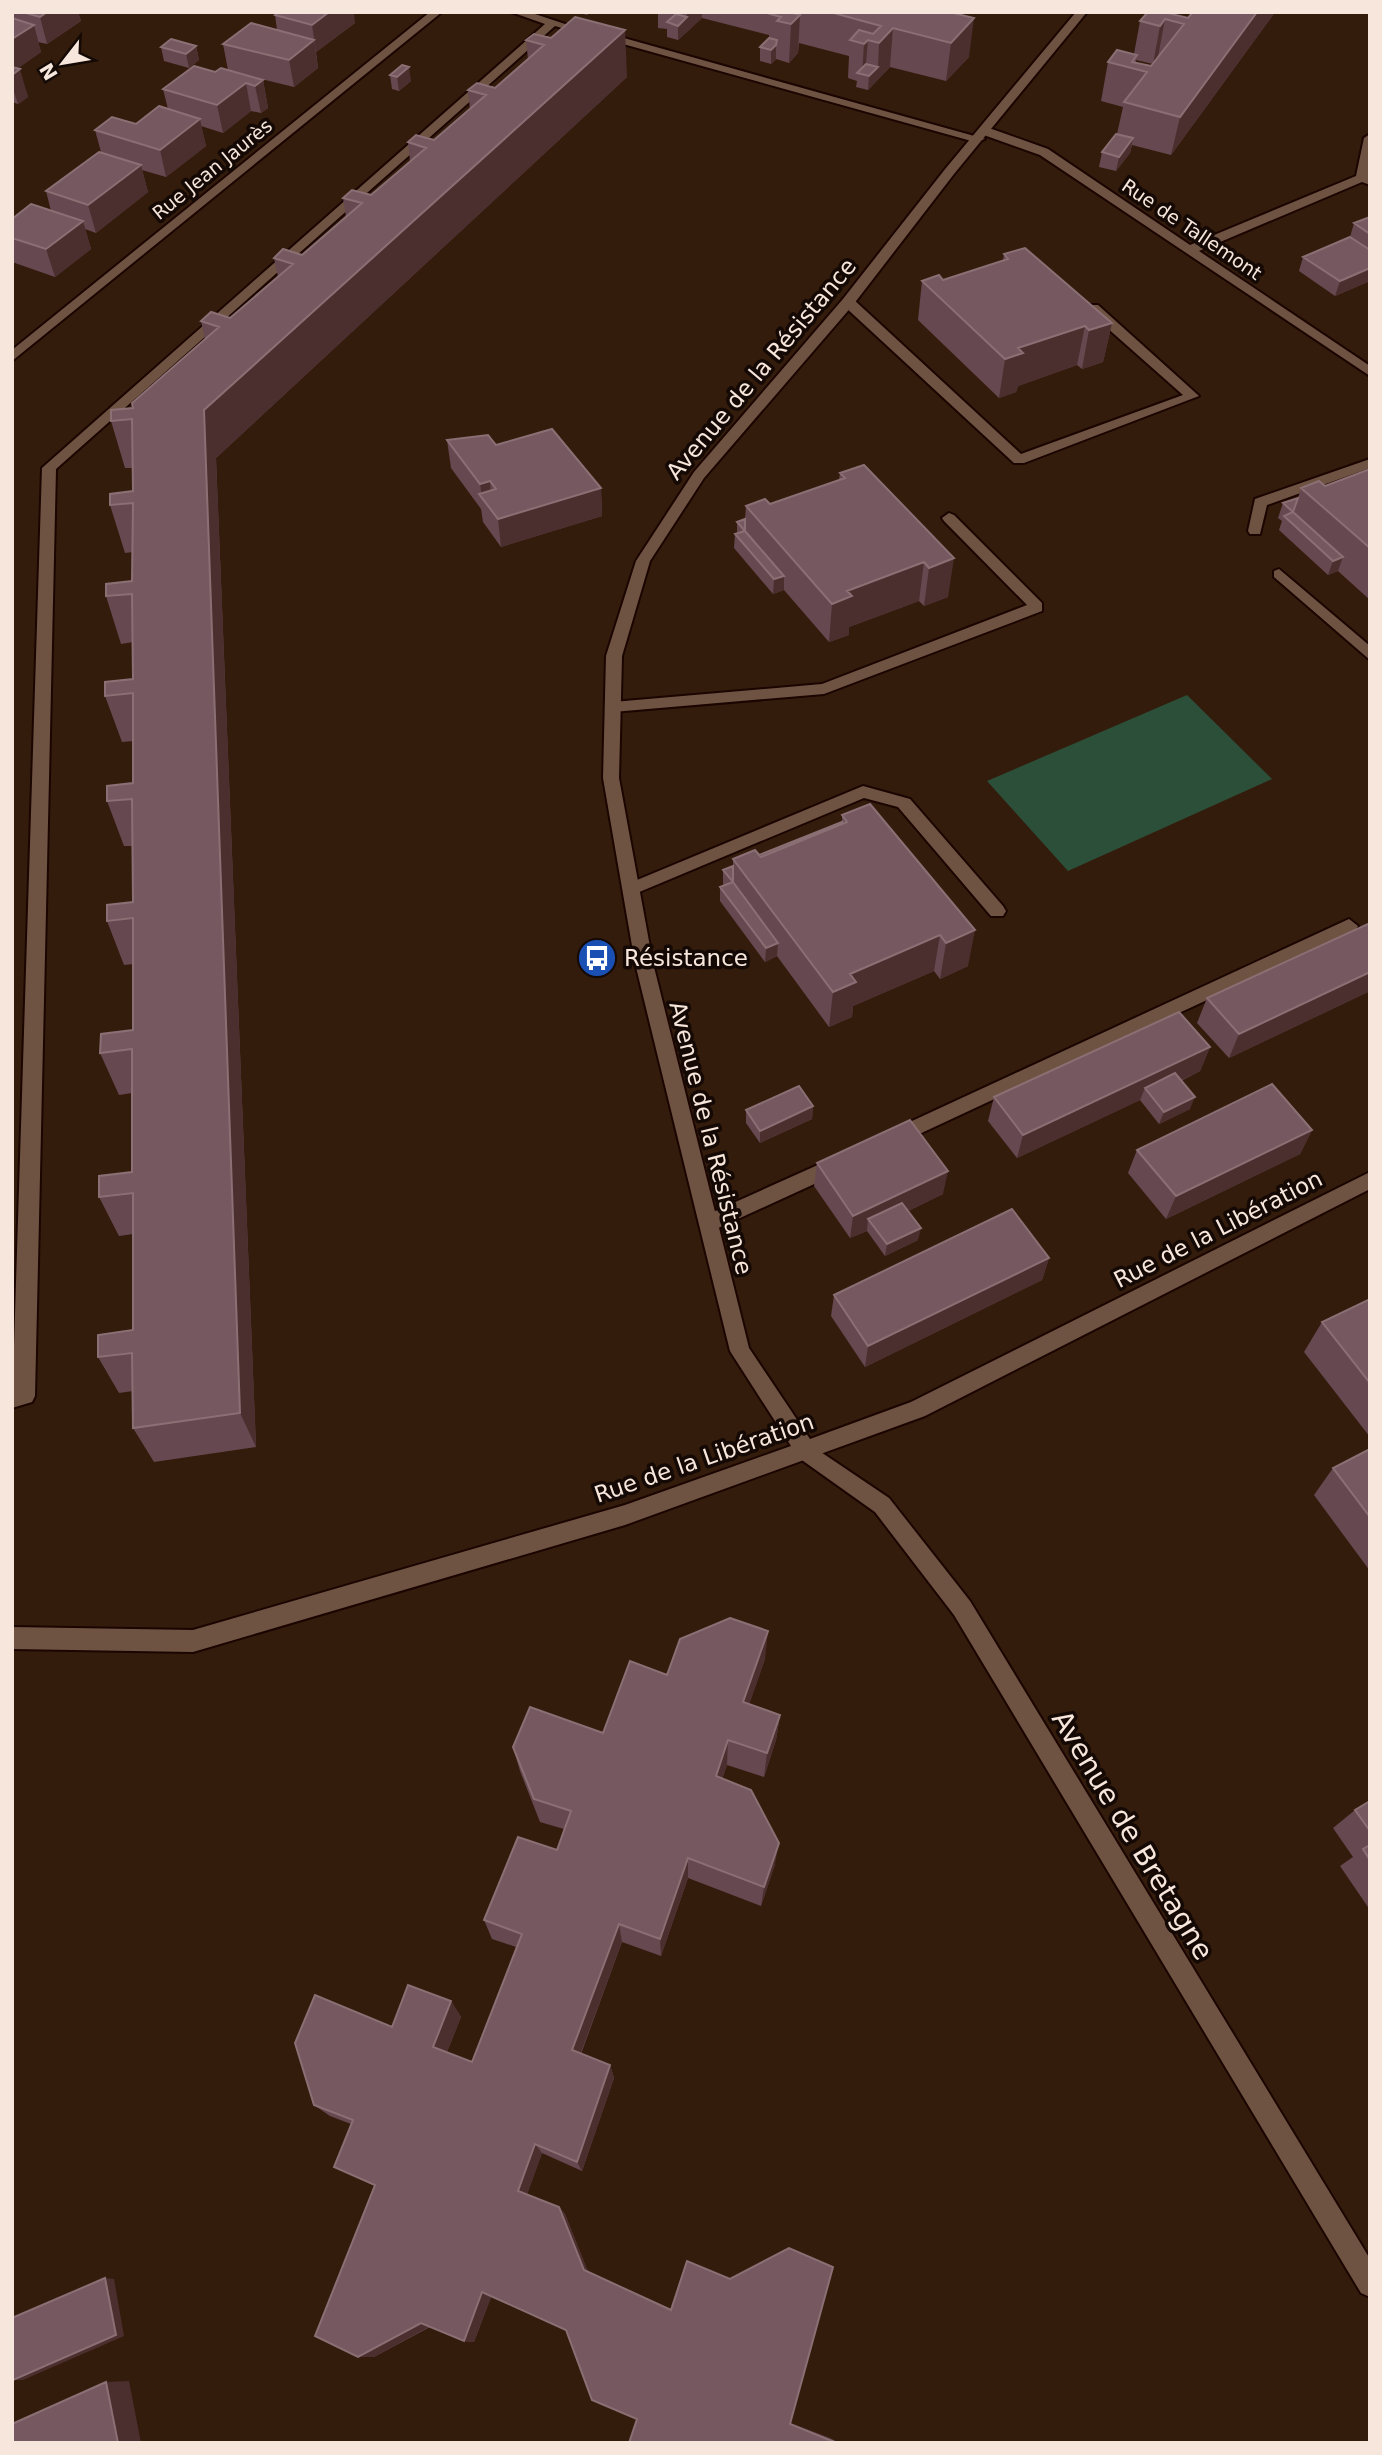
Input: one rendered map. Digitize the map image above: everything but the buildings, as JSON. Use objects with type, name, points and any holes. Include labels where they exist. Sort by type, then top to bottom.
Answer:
[{"type":"street","name":"Rue Jean Jaurès","points":[[12,357],[437,12]]},
{"type":"street","points":[[516,12],[578,29]]},
{"type":"street","name":"Avenue de la Résistance","points":[[806,1451],[740,1350],[644,963],[611,778],[614,656],[643,561],[699,475],[848,302],[1082,12]]},
{"type":"street","points":[[12,1399],[24,1396],[49,468],[553,22]]},
{"type":"street","name":"Rue de Tallemont","points":[[591,33],[1044,152],[1370,372]]},
{"type":"street","points":[[1189,250],[1366,180],[1370,138]]},
{"type":"street","points":[[848,302],[1019,460],[1192,396],[1086,302]]},
{"type":"street","points":[[1255,531],[1259,502],[1370,463]]},
{"type":"street","points":[[613,707],[824,689],[1037,607],[949,518]]},
{"type":"street","points":[[1279,574],[1370,655]]},
{"type":"street","points":[[631,889],[863,792],[904,803],[997,911]]},
{"type":"street","points":[[709,1223],[1349,926]]},
{"type":"street","name":"Rue de la Libération","points":[[12,1638],[193,1641],[625,1515],[918,1409],[990,1376],[1370,1180]]},
{"type":"street","name":"Avenue de Bretagne","points":[[806,1451],[882,1505],[962,1608],[1370,2284]]},
{"type":"green space","points":[[1187,695],[1272,779],[1068,871],[987,781]]},
{"type":"place","name":"Résistance","points":[[597,958]]}]
